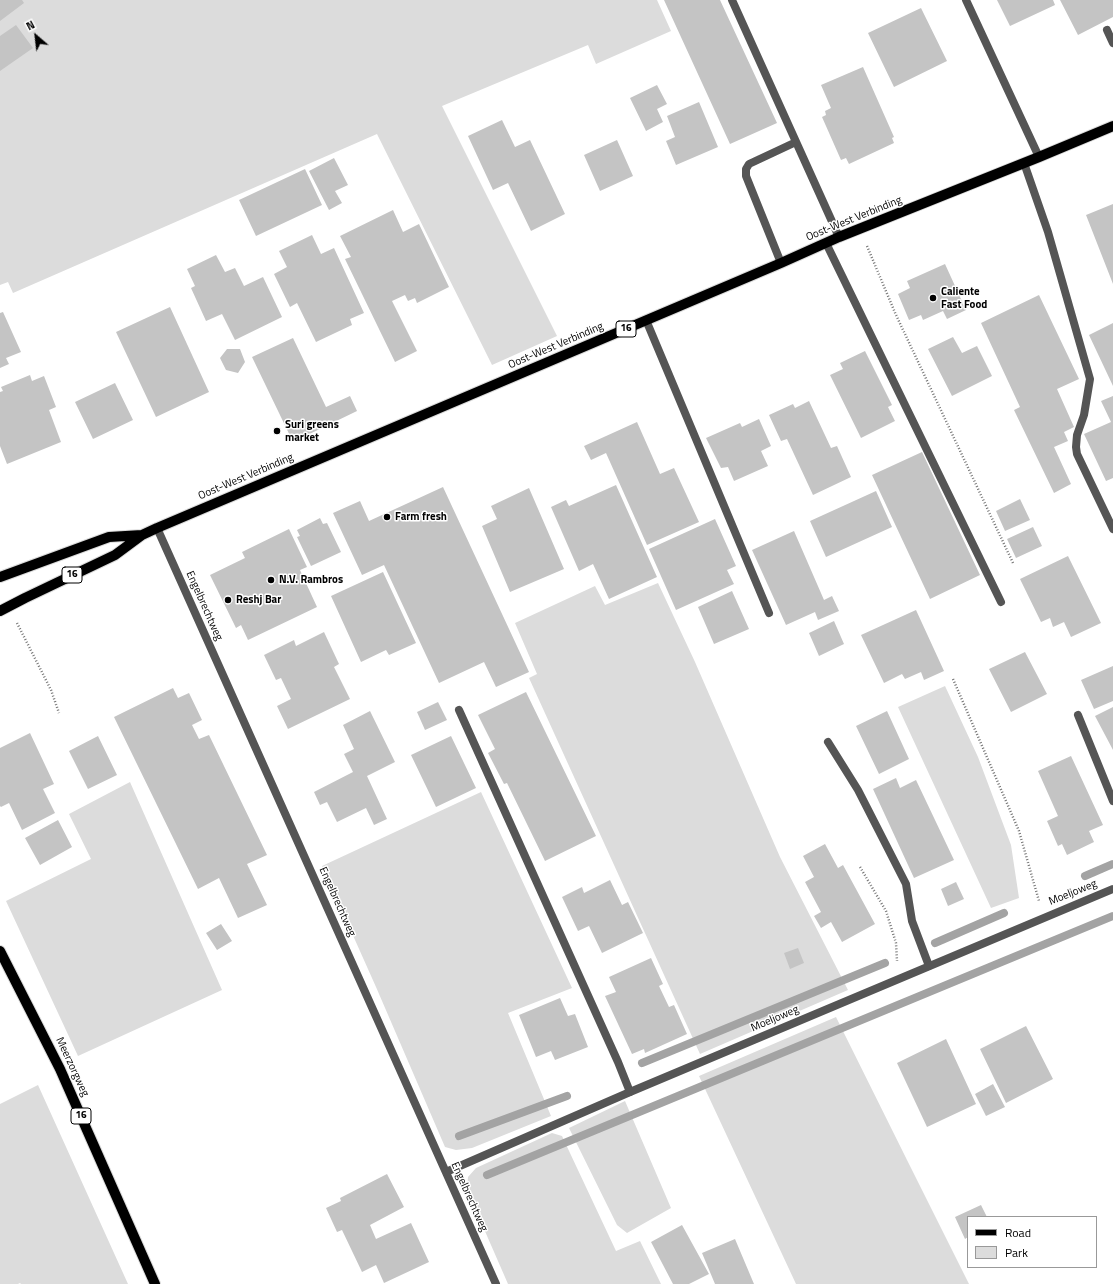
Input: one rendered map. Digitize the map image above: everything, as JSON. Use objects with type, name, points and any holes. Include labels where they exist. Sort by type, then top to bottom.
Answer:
[{"type":"main road","name":"Oost-West Verbinding","points":[[4,609],[115,555],[142,535],[157,528],[826,244],[839,237],[1113,126]]},
{"type":"main road","name":"Oost-West Verbinding","points":[[0,576],[109,537],[142,535]]},
{"type":"main road","name":"Meerzorgweg","points":[[0,951],[60,1069],[155,1284]]},
{"type":"street","points":[[732,0],[839,237]]},
{"type":"street","points":[[966,0],[1039,157]]},
{"type":"street","points":[[1107,30],[1113,43]]},
{"type":"street","points":[[781,263],[746,176],[746,169],[749,164],[796,142]]},
{"type":"street","points":[[1024,163],[1048,232],[1090,379],[1084,415],[1077,435],[1077,454],[1113,529]]},
{"type":"street","points":[[826,244],[1001,602]]},
{"type":"street","points":[[646,320],[769,613]]},
{"type":"street","name":"Engelbrechtweg","points":[[157,528],[496,1284]]},
{"type":"street","points":[[459,710],[618,1062],[630,1092]]},
{"type":"street","points":[[1078,715],[1113,801]]},
{"type":"street","points":[[828,742],[858,790],[906,884],[912,921],[929,966]]},
{"type":"street","name":"Moeljoweg","points":[[446,1172],[630,1092],[1113,889]]},
{"type":"path","points":[[860,229],[896,315],[1013,563]]},
{"type":"path","points":[[4,609],[51,690],[59,713]]},
{"type":"path","points":[[953,679],[1019,831],[1044,917]]},
{"type":"path","points":[[860,867],[886,911],[896,943],[899,979]]},
{"type":"green space","points":[[0,0],[657,0],[671,31],[596,64],[588,45],[442,106],[557,336],[492,365],[377,134],[13,293],[8,282],[0,285]]},
{"type":"green space","points":[[658,583],[695,662],[780,857],[848,990],[700,1054],[529,678],[537,674],[515,623],[595,586],[605,605]]},
{"type":"green space","points":[[945,686],[978,757],[1011,845],[1019,898],[991,908],[898,707]]},
{"type":"green space","points":[[130,782],[222,990],[78,1056],[6,901],[91,859],[69,814]]},
{"type":"green space","points":[[481,792],[572,988],[508,1013],[551,1116],[472,1148],[456,1150],[445,1147],[322,866]]},
{"type":"green space","points":[[836,1017],[969,1284],[796,1284],[699,1076]]},
{"type":"green space","points":[[38,1085],[128,1284],[0,1284],[0,1104]]},
{"type":"green space","points":[[625,1101],[671,1208],[627,1233],[617,1225],[569,1128]]},
{"type":"green space","points":[[552,1133],[562,1136],[616,1251],[640,1241],[661,1284],[508,1284],[467,1190],[468,1177],[476,1168]]},
{"type":"building","points":[[0,0],[22,0],[24,3],[0,21]]},
{"type":"building","points":[[664,0],[720,0],[777,123],[730,144]]},
{"type":"building","points":[[997,0],[1053,0],[1055,5],[1010,26]]},
{"type":"building","points":[[1060,0],[1113,0],[1113,17],[1078,35]]},
{"type":"building","points":[[921,8],[947,61],[894,87],[868,33]]},
{"type":"building","points":[[16,25],[33,48],[0,71],[0,36]]},
{"type":"building","points":[[863,67],[894,137],[892,138],[894,143],[849,164],[846,158],[841,160],[822,117],[826,115],[825,111],[831,108],[821,85]]},
{"type":"building","points":[[657,85],[667,104],[657,109],[663,122],[646,131],[630,98]]},
{"type":"building","points":[[699,102],[718,147],[676,165],[666,141],[675,137],[667,116]]},
{"type":"building","points":[[502,120],[515,147],[530,140],[565,214],[531,231],[508,183],[493,190],[468,136]]},
{"type":"building","points":[[617,140],[633,176],[600,191],[584,155]]},
{"type":"building","points":[[334,158],[348,185],[335,191],[342,203],[329,210],[309,171]]},
{"type":"building","points":[[305,169],[322,205],[256,236],[239,200]]},
{"type":"building","points":[[1113,204],[1113,284],[1086,215]]},
{"type":"building","points":[[393,210],[403,232],[419,224],[449,287],[417,303],[415,298],[408,301],[405,295],[392,301],[417,351],[395,362],[345,259],[351,257],[340,236]]},
{"type":"building","points":[[312,235],[321,254],[334,248],[364,313],[350,319],[352,325],[316,342],[297,303],[290,307],[274,274],[287,267],[279,251]]},
{"type":"building","points":[[216,255],[225,272],[235,268],[244,286],[263,277],[282,317],[235,340],[222,314],[206,321],[191,288],[195,286],[187,269]]},
{"type":"building","points":[[945,264],[966,310],[947,319],[943,311],[923,320],[921,315],[909,320],[898,294],[910,288],[907,281]]},
{"type":"building","points":[[1039,295],[1079,379],[1057,389],[1074,427],[1064,432],[1068,441],[1054,447],[1071,484],[1054,493],[1014,410],[1020,407],[981,323]]},
{"type":"building","points":[[170,307],[209,392],[156,417],[116,332]]},
{"type":"building","points":[[3,312],[21,352],[6,358],[9,364],[0,368],[0,313]]},
{"type":"building","points":[[1113,323],[1113,386],[1089,335]]},
{"type":"building","points":[[953,337],[962,353],[977,346],[992,376],[952,396],[928,349]]},
{"type":"building","points":[[293,338],[326,407],[350,396],[357,411],[293,442],[252,357]]},
{"type":"building","points":[[227,349],[240,349],[245,362],[238,373],[226,370],[220,358]]},
{"type":"building","points":[[865,351],[892,405],[888,407],[895,421],[861,438],[830,375],[843,369],[840,363]]},
{"type":"building","points":[[30,375],[32,381],[44,376],[56,407],[49,410],[61,442],[7,464],[0,446],[0,392],[3,391],[1,387]]},
{"type":"building","points":[[115,383],[133,420],[93,439],[75,402]]},
{"type":"building","points":[[1113,396],[1113,478],[1106,481],[1084,434],[1111,422],[1101,401]]},
{"type":"building","points":[[809,401],[831,448],[837,446],[851,477],[813,495],[787,439],[781,441],[769,415],[793,404],[795,408]]},
{"type":"building","points":[[759,419],[771,446],[761,451],[768,466],[734,481],[728,467],[721,468],[706,438],[740,423],[742,427]]},
{"type":"building","points":[[637,422],[660,474],[674,468],[699,522],[647,545],[606,453],[591,460],[584,446]]},
{"type":"building","points":[[922,452],[980,575],[930,599],[872,475]]},
{"type":"building","points":[[616,485],[657,577],[609,599],[593,564],[579,571],[551,507],[566,500],[569,506]]},
{"type":"building","points":[[443,487],[529,672],[496,687],[484,662],[439,683],[384,565],[362,575],[333,513],[360,501],[369,521]]},
{"type":"building","points":[[529,488],[564,569],[510,592],[482,526],[497,519],[491,506]]},
{"type":"building","points":[[876,491],[892,527],[826,557],[810,521]]},
{"type":"building","points":[[1020,499],[1030,520],[1005,531],[996,511]]},
{"type":"building","points":[[320,518],[323,524],[327,523],[341,552],[311,566],[297,537],[300,536],[297,530]]},
{"type":"building","points":[[715,519],[736,566],[727,570],[734,584],[676,610],[649,549]]},
{"type":"building","points":[[1033,527],[1042,546],[1016,558],[1007,539]]},
{"type":"building","points":[[289,529],[307,567],[300,570],[317,607],[248,640],[241,625],[236,628],[210,575],[245,558],[242,552]]},
{"type":"building","points":[[794,531],[824,600],[832,596],[839,611],[818,620],[815,612],[786,625],[752,550]]},
{"type":"building","points":[[1068,556],[1101,623],[1071,637],[1064,622],[1053,627],[1050,618],[1041,622],[1020,579]]},
{"type":"building","points":[[383,572],[416,643],[389,655],[386,650],[361,662],[331,596]]},
{"type":"building","points":[[732,591],[749,629],[714,644],[698,607]]},
{"type":"building","points":[[916,610],[944,671],[924,680],[921,672],[905,679],[902,674],[884,683],[861,635]]},
{"type":"building","points":[[834,621],[844,644],[819,656],[809,633]]},
{"type":"building","points":[[324,632],[339,664],[334,667],[350,699],[288,729],[277,706],[291,699],[281,678],[276,680],[264,655],[294,640],[296,646]]},
{"type":"building","points":[[1025,652],[1047,694],[1011,712],[989,669]]},
{"type":"building","points":[[1113,666],[1113,701],[1094,709],[1081,680]]},
{"type":"building","points":[[173,688],[178,698],[189,693],[202,720],[192,725],[199,739],[209,735],[267,855],[247,864],[267,905],[238,918],[219,878],[198,889],[114,717]]},
{"type":"building","points":[[526,692],[596,836],[545,861],[507,783],[504,784],[488,753],[495,749],[478,715]]},
{"type":"building","points":[[438,702],[447,720],[425,730],[417,712]]},
{"type":"building","points":[[1113,707],[1113,750],[1095,716]]},
{"type":"building","points":[[370,711],[395,762],[367,776],[387,819],[374,825],[366,808],[337,822],[327,802],[320,805],[314,792],[353,772],[344,754],[354,749],[343,725]]},
{"type":"building","points":[[887,711],[909,759],[879,774],[856,726]]},
{"type":"building","points":[[30,733],[54,784],[43,789],[55,813],[22,830],[9,803],[1,807],[0,806],[0,748]]},
{"type":"building","points":[[98,736],[117,775],[88,789],[69,751]]},
{"type":"building","points":[[451,736],[476,788],[436,807],[411,755]]},
{"type":"building","points":[[1071,756],[1103,825],[1089,831],[1094,842],[1067,855],[1062,844],[1058,846],[1047,821],[1058,816],[1038,771]]},
{"type":"building","points":[[896,778],[900,788],[916,780],[954,860],[914,878],[873,789]]},
{"type":"building","points":[[58,820],[72,847],[40,865],[25,838]]},
{"type":"building","points":[[825,844],[838,868],[843,865],[875,924],[842,942],[831,922],[821,928],[814,916],[821,912],[805,882],[814,877],[803,856]]},
{"type":"building","points":[[610,880],[622,905],[628,902],[643,933],[602,953],[589,926],[578,931],[562,897],[582,887],[584,893]]},
{"type":"building","points":[[956,882],[964,899],[948,906],[941,889]]},
{"type":"building","points":[[221,924],[232,941],[217,950],[206,933]]},
{"type":"building","points":[[798,948],[804,963],[790,969],[784,953]]},
{"type":"building","points":[[651,958],[663,984],[659,986],[669,1007],[674,1005],[687,1034],[645,1053],[644,1049],[632,1054],[605,996],[616,992],[609,977]]},
{"type":"building","points":[[560,998],[568,1016],[575,1014],[588,1047],[555,1060],[551,1051],[536,1057],[519,1015]]},
{"type":"building","points":[[1026,1026],[1053,1079],[1006,1103],[980,1049]]},
{"type":"building","points":[[946,1039],[976,1104],[927,1127],[897,1063]]},
{"type":"building","points":[[993,1084],[1005,1107],[986,1116],[975,1094]]},
{"type":"building","points":[[387,1174],[404,1207],[370,1225],[376,1239],[411,1223],[429,1262],[384,1283],[376,1265],[362,1272],[342,1230],[337,1232],[326,1208],[341,1201],[340,1198]]},
{"type":"building","points":[[981,1205],[986,1216],[967,1216],[967,1238],[965,1239],[955,1217]]},
{"type":"building","points":[[682,1225],[709,1274],[689,1284],[673,1284],[651,1242]]},
{"type":"building","points":[[735,1239],[754,1284],[715,1284],[702,1253]]},
{"type":"waterway","points":[[1085,876],[1113,864]]},
{"type":"waterway","points":[[935,943],[1004,913]]},
{"type":"waterway","points":[[487,1175],[1113,916]]},
{"type":"waterway","points":[[642,1063],[885,963]]},
{"type":"waterway","points":[[459,1136],[567,1096]]},
{"type":"place","name":"Caliente Fast Food","points":[[933,298]]},
{"type":"place","name":"Suri greens market","points":[[277,431]]},
{"type":"place","name":"Farm fresh","points":[[387,517]]},
{"type":"place","name":"N.V. Rambros","points":[[271,580]]},
{"type":"place","name":"Reshj Bar","points":[[228,600]]}]
